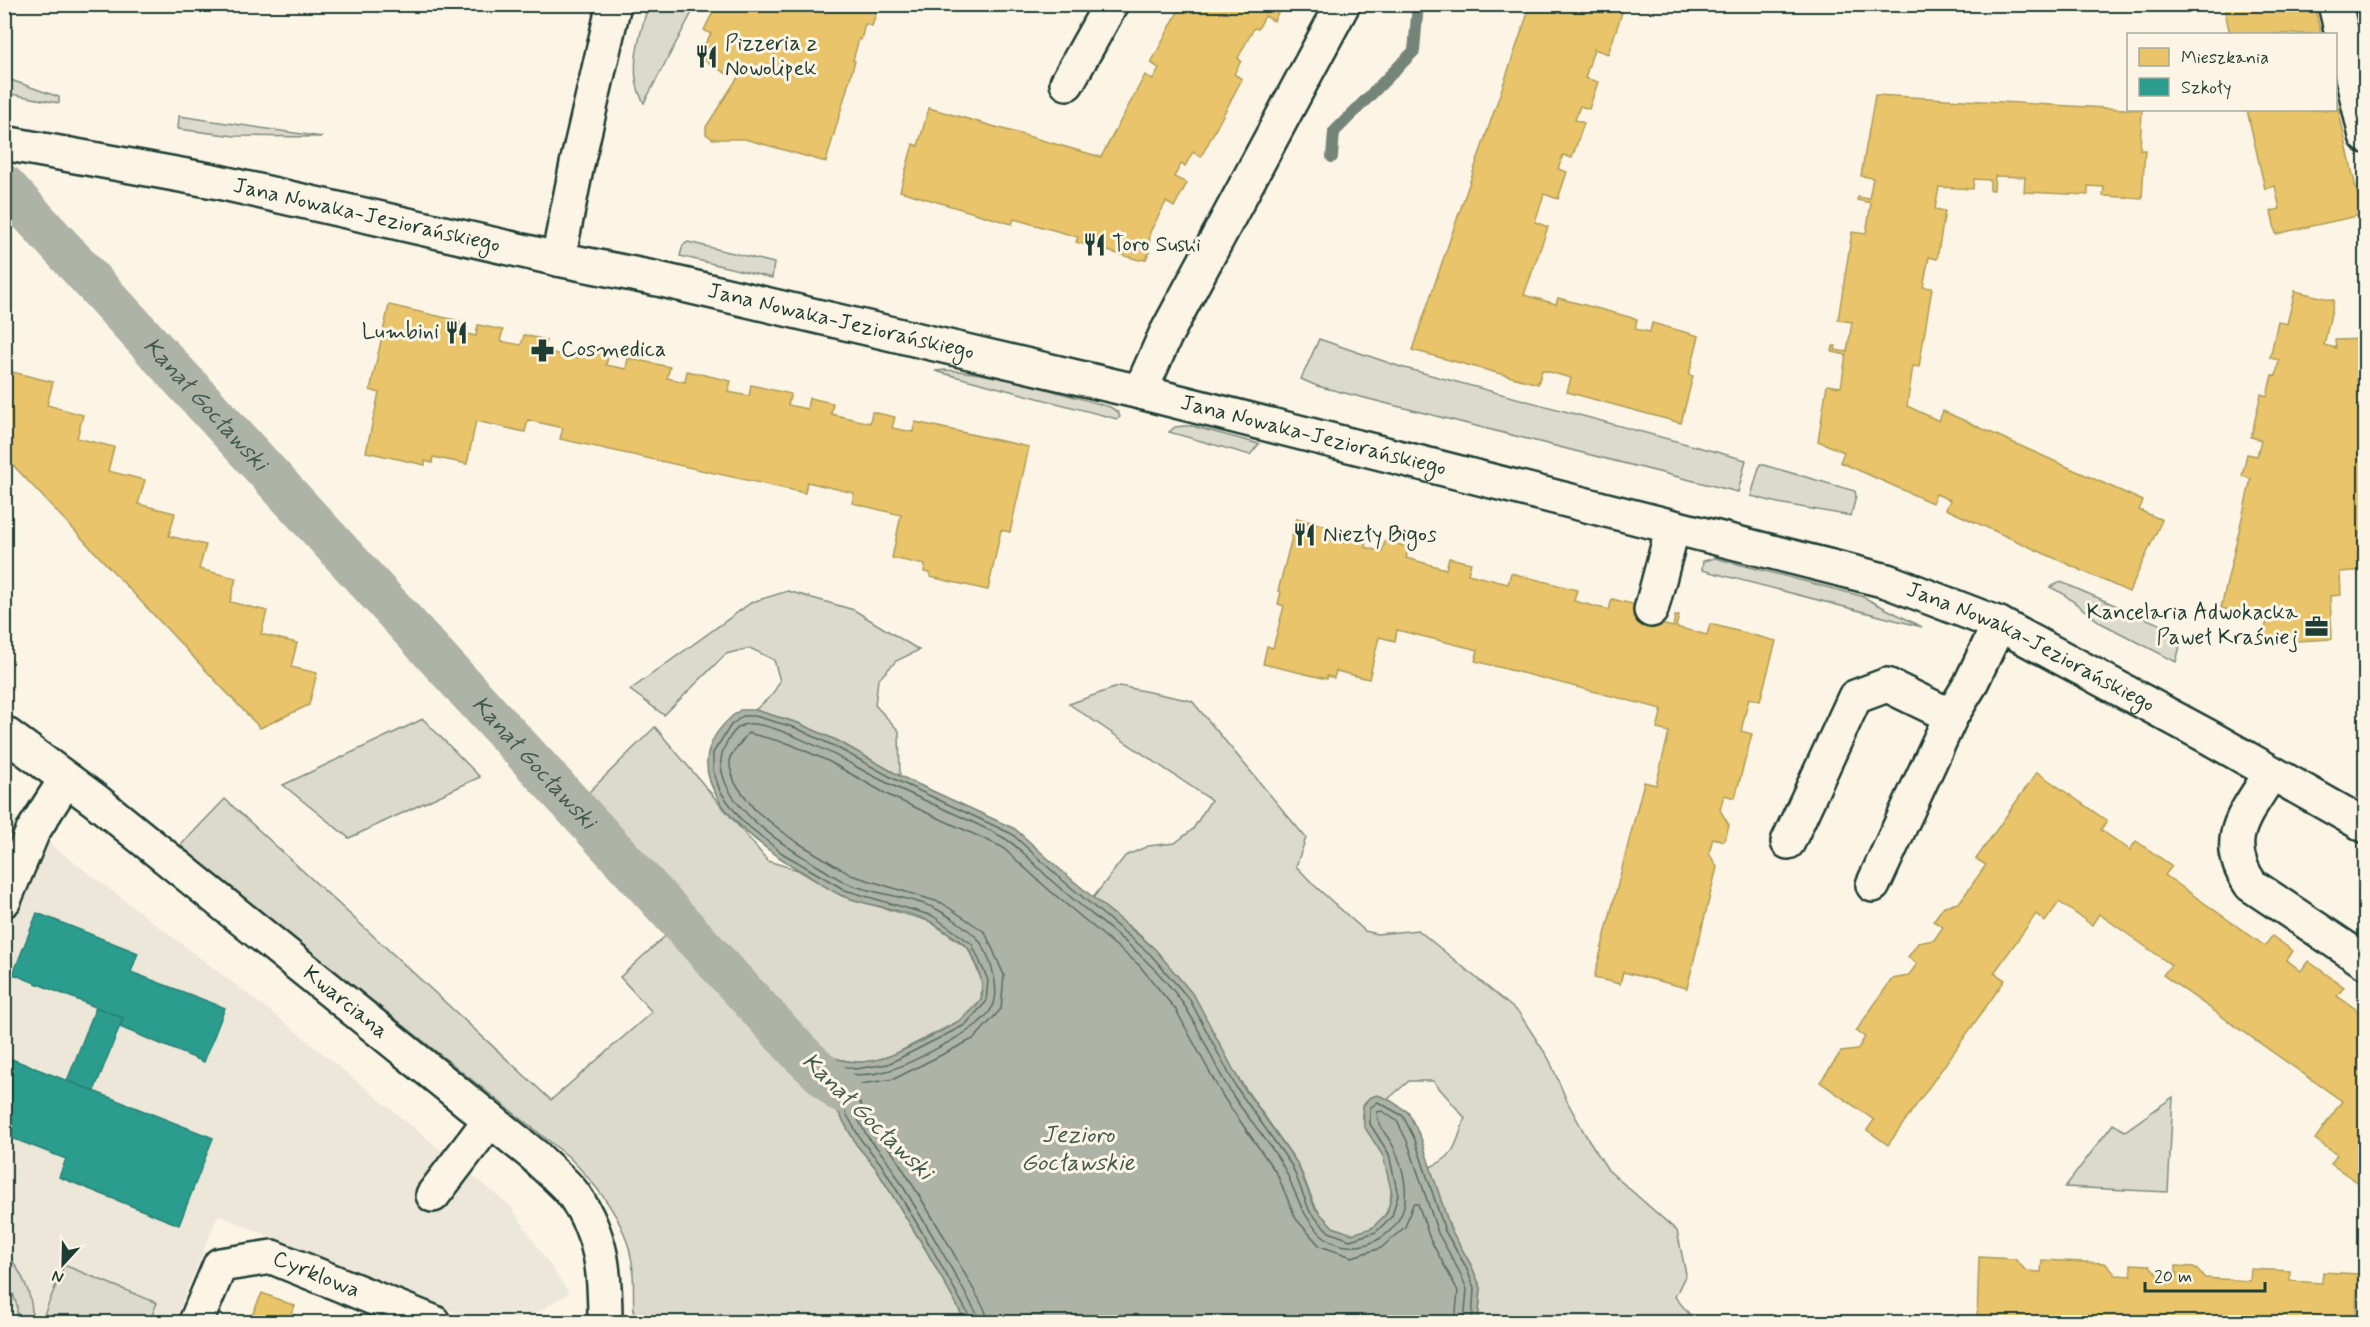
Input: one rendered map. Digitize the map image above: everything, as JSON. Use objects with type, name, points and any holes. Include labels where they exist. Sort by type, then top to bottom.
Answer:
[{"type":"street","points":[[558,259],[577,164],[614,4]]},
{"type":"street","points":[[1067,83],[1111,4]]},
{"type":"street","points":[[1140,392],[1165,336],[1343,4]]},
{"type":"street","points":[[2336,4],[2366,136]]},
{"type":"street","name":"Jana Nowaka-Jeziorańskiego","points":[[4,143],[205,179],[558,259],[658,279],[1140,392],[1887,581],[1999,624],[2366,826]]},
{"type":"street","points":[[1651,610],[1672,527]]},
{"type":"street","points":[[1873,885],[1951,716],[1970,685],[1999,624]]},
{"type":"street","points":[[1788,842],[1855,697],[1887,685],[1951,716]]},
{"type":"street","name":"Kwarciana","points":[[4,734],[66,779],[535,1156],[573,1194],[596,1235],[605,1284],[605,1323]]},
{"type":"street","points":[[2271,773],[2236,836],[2235,852],[2244,874],[2251,885],[2366,962]]},
{"type":"street","points":[[4,900],[33,831],[66,779]]},
{"type":"street","points":[[433,1195],[490,1120]]},
{"type":"street","name":"Cyrklowa","points":[[196,1323],[220,1264],[272,1257],[433,1323]]},
{"type":"shaded area","points":[[648,5],[696,5],[644,103],[636,80],[635,67],[638,42]]},
{"type":"shaded area","points":[[2351,5],[2365,5],[2365,72]]},
{"type":"shaded area","points":[[5,78],[59,97],[59,103],[5,93]]},
{"type":"shaded area","points":[[179,116],[322,137],[235,136],[178,129]]},
{"type":"shaded area","points":[[688,242],[774,263],[772,278],[680,256],[683,245]]},
{"type":"shaded area","points":[[1319,339],[1401,367],[1746,460],[1738,492],[1317,386],[1301,379]]},
{"type":"shaded area","points":[[946,370],[988,375],[1049,390],[1110,407],[1118,412],[1120,417],[1117,419],[935,371]]},
{"type":"shaded area","points":[[1192,426],[1259,444],[1250,455],[1169,432],[1175,427]]},
{"type":"shaded area","points":[[1760,464],[1855,491],[1851,516],[1751,496]]},
{"type":"shaded area","points":[[1715,558],[1861,596],[1922,627],[1702,570],[1703,561]]},
{"type":"shaded area","points":[[2061,582],[2180,633],[2182,638],[2176,662],[2101,623],[2062,593],[2050,587]]},
{"type":"shaded area","points":[[788,591],[854,610],[919,650],[896,661],[878,680],[875,705],[899,731],[900,776],[838,741],[798,723],[755,710],[772,695],[780,681],[774,660],[750,648],[726,654],[664,715],[630,690],[752,602]]},
{"type":"shaded area","points":[[1120,686],[1192,701],[1306,838],[1296,866],[1365,931],[1377,934],[1418,930],[1519,1013],[1549,1059],[1567,1101],[1608,1170],[1677,1231],[1686,1274],[1675,1297],[1696,1322],[1478,1322],[1481,1288],[1450,1228],[1430,1167],[1450,1154],[1457,1142],[1465,1118],[1433,1081],[1409,1081],[1388,1099],[1377,1095],[1363,1108],[1362,1115],[1365,1124],[1387,1165],[1391,1186],[1389,1206],[1379,1223],[1365,1231],[1346,1233],[1336,1230],[1325,1220],[1314,1204],[1295,1160],[1229,1065],[1156,951],[1093,898],[1125,856],[1148,846],[1175,843],[1193,829],[1211,800],[1069,704]]},
{"type":"shaded area","points":[[423,719],[480,777],[349,838],[283,785]]},
{"type":"shaded area","points":[[655,727],[768,861],[798,870],[842,896],[929,921],[968,948],[982,981],[981,999],[961,1020],[885,1059],[856,1063],[827,1057],[807,1045],[586,795]]},
{"type":"shaded area","points":[[225,799],[551,1100],[652,1012],[620,977],[673,929],[792,1059],[829,1095],[856,1144],[875,1167],[926,1250],[966,1322],[635,1322],[632,1262],[624,1232],[600,1192],[569,1157],[179,847]]},
{"type":"shaded area","points":[[4,809],[283,1021],[511,1207],[569,1293],[521,1322],[479,1322],[218,1215],[174,1322],[5,1322]]},
{"type":"shaded area","points":[[2173,1097],[2168,1192],[2065,1187],[2113,1124],[2125,1131]]},
{"type":"shaded area","points":[[5,1250],[29,1293],[32,1322],[17,1322],[17,1306],[5,1275]]},
{"type":"shaded area","points":[[64,1265],[157,1303],[149,1322],[41,1322]]},
{"type":"water","name":"Jezioro Gocławskie","points":[[740,710],[755,710],[798,723],[838,741],[900,776],[1015,829],[1155,949],[1195,997],[1241,1084],[1297,1163],[1315,1208],[1333,1227],[1352,1234],[1372,1228],[1387,1213],[1392,1194],[1383,1156],[1364,1126],[1363,1106],[1369,1098],[1377,1095],[1408,1112],[1421,1138],[1450,1228],[1481,1288],[1478,1322],[966,1322],[926,1250],[875,1167],[856,1144],[829,1095],[792,1059],[807,1045],[840,1060],[855,1062],[869,1061],[898,1053],[943,1030],[977,1006],[981,1000],[982,988],[977,966],[965,945],[931,922],[911,914],[853,900],[833,891],[782,859],[738,823],[720,802],[709,780],[708,757],[717,733]]},
{"type":"building: Mieszkania","points":[[717,4],[879,4],[872,26],[865,24],[861,40],[859,39],[853,60],[855,61],[826,162],[745,139],[713,139],[706,134],[706,127],[740,74],[734,70],[730,76],[698,56],[711,34],[704,30]]},
{"type":"building: Mieszkania","points":[[1182,4],[1282,4],[1274,21],[1265,16],[1258,29],[1254,28],[1238,58],[1241,61],[1234,74],[1242,79],[1201,157],[1193,152],[1185,166],[1181,164],[1174,177],[1187,183],[1174,207],[1166,202],[1150,232],[1149,253],[1146,259],[1139,260],[1076,242],[1078,237],[1014,219],[1012,224],[900,191],[913,144],[918,146],[929,108],[1101,157],[1145,75],[1153,80],[1159,68],[1151,63]]},
{"type":"building: Mieszkania","points":[[1531,4],[1625,4],[1608,54],[1594,49],[1585,78],[1598,82],[1589,109],[1580,106],[1575,120],[1584,123],[1572,158],[1563,155],[1558,169],[1567,172],[1558,199],[1544,194],[1535,222],[1548,227],[1524,295],[1556,304],[1558,298],[1637,319],[1635,329],[1650,332],[1652,323],[1699,336],[1689,375],[1693,376],[1681,423],[1567,392],[1571,378],[1542,370],[1538,384],[1412,350]]},
{"type":"building: Mieszkania","points":[[2223,4],[2314,4],[2321,33],[2230,33]]},
{"type":"building: Mieszkania","points":[[1875,95],[2142,111],[2140,150],[2145,150],[2142,198],[2103,196],[2104,187],[2088,186],[2088,195],[2024,192],[2025,177],[1995,176],[1994,190],[1990,190],[1990,180],[1974,179],[1973,189],[1939,187],[1935,209],[1945,211],[1937,259],[1929,257],[1923,287],[1932,288],[1919,367],[1913,366],[1907,406],[1939,421],[1943,411],[2143,501],[2139,510],[2162,520],[2129,592],[1946,509],[1950,500],[1936,494],[1932,503],[1840,462],[1844,452],[1818,441],[1827,385],[1841,387],[1846,355],[1832,352],[1833,346],[1836,346],[1835,350],[1847,352],[1852,322],[1838,320],[1852,232],[1866,234],[1871,203],[1857,200],[1858,197],[1869,199],[1873,178],[1861,176]]},
{"type":"building: Mieszkania","points":[[2337,103],[2362,215],[2276,234],[2271,211],[2280,209],[2275,186],[2265,189],[2247,111],[2337,111]]},
{"type":"building: Mieszkania","points":[[2295,291],[2334,300],[2324,345],[2336,348],[2335,340],[2366,339],[2366,570],[2340,572],[2341,595],[2330,596],[2332,639],[2262,643],[2267,619],[2221,608],[2251,479],[2242,476],[2247,454],[2257,456],[2261,440],[2251,437],[2261,394],[2267,396],[2272,375],[2276,376],[2279,360],[2270,358],[2278,321],[2287,324]]},
{"type":"building: Mieszkania","points":[[389,305],[460,321],[458,332],[476,336],[478,325],[503,330],[500,341],[521,345],[524,335],[546,340],[543,351],[578,358],[581,347],[609,354],[606,365],[626,369],[628,358],[670,367],[667,378],[685,382],[687,371],[731,381],[728,392],[749,396],[751,385],[791,394],[788,405],[807,409],[809,398],[833,403],[831,414],[870,423],[872,412],[895,417],[892,428],[913,432],[915,422],[1029,447],[1010,532],[1001,530],[988,590],[930,577],[930,573],[924,572],[925,565],[892,558],[901,515],[852,503],[854,493],[807,482],[805,493],[560,439],[563,428],[528,420],[525,432],[476,421],[467,464],[433,457],[432,463],[425,461],[425,465],[366,452],[379,393],[370,390]]},
{"type":"building: Mieszkania","points":[[4,370],[53,382],[47,405],[83,415],[77,438],[114,447],[108,471],[145,480],[138,504],[175,513],[169,536],[206,545],[199,569],[236,578],[230,602],[267,611],[261,634],[297,643],[291,667],[317,673],[309,705],[260,728],[12,464],[4,455]]},
{"type":"building: Mieszkania","points":[[1297,518],[1332,528],[1330,539],[1344,543],[1347,532],[1367,537],[1365,547],[1382,552],[1385,541],[1409,547],[1406,558],[1446,569],[1449,558],[1471,563],[1468,574],[1508,584],[1511,573],[1577,590],[1574,601],[1609,610],[1612,599],[1636,605],[1633,617],[1673,627],[1675,616],[1679,616],[1676,627],[1707,635],[1710,624],[1776,641],[1760,701],[1749,698],[1741,731],[1752,734],[1735,798],[1724,795],[1720,810],[1729,825],[1724,841],[1713,838],[1709,853],[1717,867],[1687,988],[1623,972],[1620,984],[1594,978],[1644,782],[1656,785],[1669,732],[1657,729],[1662,709],[1475,661],[1478,650],[1397,630],[1395,641],[1379,637],[1369,679],[1336,671],[1334,678],[1327,676],[1327,679],[1263,664],[1267,646],[1273,648],[1284,606],[1278,604],[1281,592],[1278,591]]},
{"type":"building: Mieszkania","points":[[2037,772],[2107,821],[2101,830],[2130,850],[2136,841],[2172,866],[2165,875],[2265,946],[2272,936],[2293,951],[2287,960],[2301,971],[2308,961],[2344,987],[2337,996],[2366,1016],[2366,1188],[2331,1164],[2337,1155],[2315,1139],[2342,1101],[2163,975],[2171,965],[2156,954],[2099,914],[2092,925],[2059,902],[2045,922],[2036,914],[1994,973],[2005,980],[1888,1145],[1867,1130],[1874,1120],[1820,1082],[1841,1052],[1857,1050],[1865,1037],[1856,1031],[1892,979],[1908,976],[1917,964],[1908,957],[1918,943],[1934,940],[1943,927],[1933,921],[1944,906],[1959,903],[1986,865],[1976,859]]},
{"type":"building: Mieszkania","points":[[1979,1257],[2015,1259],[2026,1271],[2041,1272],[2042,1260],[2105,1263],[2116,1275],[2131,1276],[2131,1264],[2149,1265],[2160,1277],[2176,1277],[2176,1266],[2194,1267],[2205,1278],[2250,1281],[2251,1269],[2290,1271],[2290,1281],[2322,1283],[2323,1272],[2358,1274],[2355,1322],[1977,1322]]},
{"type":"building: Mieszkania","points":[[262,1293],[295,1306],[291,1314],[312,1322],[249,1322]]},
{"type":"building: Szkoły","points":[[37,913],[138,953],[131,972],[225,1008],[204,1062],[120,1027],[123,1018],[13,974]]},
{"type":"building: Szkoły","points":[[96,1007],[123,1018],[94,1091],[67,1081]]},
{"type":"building: Szkoły","points":[[4,1056],[213,1138],[179,1225],[59,1177],[66,1159],[4,1135]]},
{"type":"waterway","points":[[1332,157],[1334,132],[1414,51],[1418,4]]},
{"type":"waterway","name":"Kanał Gocławski","points":[[4,185],[799,1052],[841,1092]]},
{"type":"place","name":"Pizzeria z Nowolipek","points":[[707,57]]},
{"type":"place","name":"Toro Sushi","points":[[1094,245]]},
{"type":"place","name":"Lumbini","points":[[457,332]]},
{"type":"place","name":"Cosmedica","points":[[543,350]]},
{"type":"place","name":"Niezły Bigos","points":[[1305,535]]},
{"type":"place","name":"Kancelaria Adwokacka Paweł Kraśniej","points":[[2316,626]]}]
